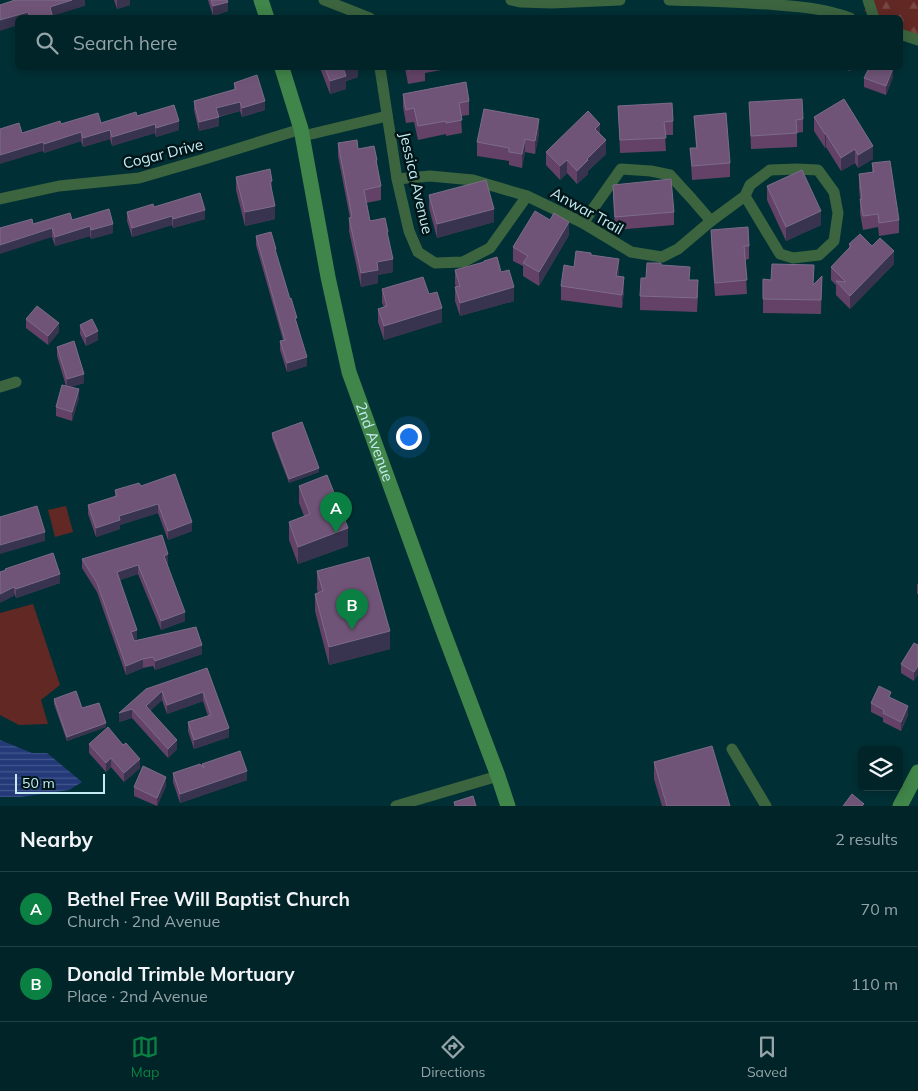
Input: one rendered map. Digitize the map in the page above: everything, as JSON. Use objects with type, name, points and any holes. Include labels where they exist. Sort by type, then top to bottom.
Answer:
[{"type":"street","points":[[261,0],[266,15]]},
{"type":"street","points":[[324,0],[362,15]]},
{"type":"street","points":[[511,0],[520,2],[552,2],[620,0]]},
{"type":"street","points":[[669,0],[738,1],[831,11],[842,15]]},
{"type":"street","points":[[868,0],[873,15]]},
{"type":"street","points":[[903,35],[918,40]]},
{"type":"street","name":"2nd Avenue","points":[[283,70],[302,132],[328,277],[348,372],[508,806]]},
{"type":"street","name":"Jessica Avenue","points":[[380,70],[397,179],[409,232],[418,252],[435,263],[463,262],[490,248],[528,196]]},
{"type":"street","name":"Cogar Drive","points":[[0,199],[59,186],[139,178],[302,132],[387,116]]},
{"type":"street","points":[[583,224],[621,169],[651,171],[670,175],[711,221]]},
{"type":"street","name":"Anwar Trail","points":[[397,179],[430,176],[473,180],[528,196],[583,224],[631,252],[662,257],[678,249],[745,196],[750,185],[770,170],[818,170],[834,192],[838,213],[834,241],[820,255],[793,258],[780,254],[745,196]]},
{"type":"street","points":[[0,387],[16,382]]},
{"type":"street","points":[[732,750],[766,806]]},
{"type":"street","points":[[900,806],[918,772]]},
{"type":"street","points":[[396,806],[498,776]]},
{"type":"green space","points":[[873,0],[918,0],[918,36],[903,29],[903,15],[873,15],[864,11]]},
{"type":"green space","points":[[66,506],[73,532],[55,537],[48,510]]},
{"type":"green space","points":[[33,604],[60,685],[41,700],[48,724],[19,725],[0,715],[0,613]]},
{"type":"water","points":[[0,740],[32,753],[47,753],[82,782],[69,790],[21,797],[0,797]]},
{"type":"building","points":[[15,0],[72,0],[50,7],[52,15],[29,15],[28,12],[0,20],[0,5]]},
{"type":"building","points":[[211,0],[227,0],[228,2],[213,6]]},
{"type":"building","points":[[326,70],[344,70],[346,76],[330,81]]},
{"type":"building","points":[[868,70],[892,70],[886,86],[864,78]]},
{"type":"building","points":[[257,75],[265,101],[242,108],[240,102],[216,108],[219,117],[199,122],[194,101],[236,89],[234,83]]},
{"type":"building","points":[[466,82],[469,101],[459,103],[462,120],[418,126],[414,108],[406,110],[403,94]]},
{"type":"building","points":[[802,99],[803,119],[796,120],[797,133],[751,136],[749,102]]},
{"type":"building","points":[[844,99],[873,146],[858,155],[855,149],[841,158],[814,117]]},
{"type":"building","points":[[672,103],[673,121],[664,122],[666,138],[620,140],[618,106]]},
{"type":"building","points":[[174,105],[179,121],[156,128],[155,124],[112,137],[110,130],[83,138],[81,132],[0,155],[0,129],[19,123],[22,133],[60,121],[61,124],[98,113],[101,123],[136,112],[137,116]]},
{"type":"building","points":[[484,109],[539,119],[535,141],[525,139],[522,154],[509,152],[509,148],[477,142]]},
{"type":"building","points":[[588,111],[600,124],[595,129],[606,140],[577,171],[567,160],[560,166],[546,152]]},
{"type":"building","points":[[726,113],[730,163],[692,166],[690,148],[697,148],[694,116]]},
{"type":"building","points":[[357,140],[358,149],[374,146],[381,186],[364,190],[370,221],[385,218],[393,259],[377,262],[378,270],[361,273],[349,218],[352,217],[338,143]]},
{"type":"building","points":[[890,161],[899,220],[879,223],[878,214],[863,216],[859,174],[874,172],[872,163]]},
{"type":"building","points":[[270,169],[272,181],[270,182],[275,206],[245,212],[236,177]]},
{"type":"building","points":[[802,170],[821,211],[786,227],[767,186]]},
{"type":"building","points":[[671,179],[674,212],[615,217],[613,185]]},
{"type":"building","points":[[486,180],[494,209],[437,224],[429,195]]},
{"type":"building","points":[[200,193],[205,210],[173,219],[172,216],[132,228],[127,212],[153,204],[154,207]]},
{"type":"building","points":[[109,209],[113,224],[91,230],[90,226],[55,237],[52,228],[0,245],[0,228],[32,219],[33,224],[70,213],[72,220]]},
{"type":"building","points":[[535,211],[550,220],[554,213],[569,222],[539,272],[523,263],[528,256],[513,247]]},
{"type":"building","points":[[748,227],[749,246],[744,246],[747,280],[715,283],[711,230]]},
{"type":"building","points":[[271,232],[307,357],[287,363],[280,341],[285,340],[256,236]]},
{"type":"building","points":[[860,234],[872,246],[880,238],[894,251],[850,296],[836,281],[846,282],[831,267],[851,246],[849,244]]},
{"type":"building","points":[[576,251],[619,259],[616,276],[624,277],[622,295],[561,286],[564,265],[574,267]]},
{"type":"building","points":[[497,257],[501,272],[509,270],[514,287],[460,303],[455,287],[460,286],[455,270]]},
{"type":"building","points":[[647,263],[690,267],[689,280],[698,280],[697,298],[640,296],[641,278],[646,278]]},
{"type":"building","points":[[772,264],[814,265],[813,285],[822,276],[821,300],[763,299],[763,279],[771,280]]},
{"type":"building","points":[[423,277],[429,294],[437,292],[442,308],[384,326],[378,309],[387,306],[382,289]]},
{"type":"building","points":[[37,306],[59,323],[48,336],[26,319]]},
{"type":"building","points":[[92,319],[98,331],[86,337],[80,325]]},
{"type":"building","points":[[74,341],[84,374],[67,379],[57,347]]},
{"type":"building","points":[[62,385],[79,389],[72,412],[56,407]]},
{"type":"building","points":[[302,422],[319,468],[289,479],[272,433]]},
{"type":"building","points":[[175,474],[192,522],[168,531],[158,504],[119,516],[120,520],[96,528],[88,505],[117,496],[115,490],[139,483],[141,486]]},
{"type":"building","points":[[327,475],[348,528],[298,547],[289,522],[310,514],[299,486]]},
{"type":"building","points":[[37,506],[45,532],[0,545],[0,517]]},
{"type":"building","points":[[162,535],[168,554],[164,556],[185,612],[161,621],[138,565],[117,572],[137,630],[131,632],[134,641],[196,627],[202,645],[155,661],[153,657],[126,666],[97,583],[82,559]]},
{"type":"building","points":[[53,553],[60,574],[16,589],[14,587],[0,594],[0,572]]},
{"type":"building","points":[[369,557],[390,631],[329,647],[315,594],[323,591],[317,571]]},
{"type":"building","points":[[914,643],[918,645],[918,666],[914,672],[901,664]]},
{"type":"building","points":[[207,668],[229,728],[194,740],[188,722],[211,715],[203,692],[167,705],[162,691],[146,706],[177,740],[168,749],[132,709],[119,713],[146,689]]},
{"type":"building","points":[[879,686],[891,692],[889,697],[908,706],[901,722],[883,713],[884,710],[871,703]]},
{"type":"building","points":[[76,691],[82,708],[99,703],[106,723],[67,737],[54,699]]},
{"type":"building","points":[[108,727],[123,745],[126,743],[140,759],[124,773],[111,758],[106,763],[89,744]]},
{"type":"building","points":[[712,746],[730,806],[667,806],[654,762]]},
{"type":"building","points":[[240,751],[247,771],[180,794],[173,773],[200,764],[204,768],[202,764]]},
{"type":"building","points":[[143,766],[166,777],[157,798],[134,787]]},
{"type":"building","points":[[852,794],[864,804],[862,806],[843,806]]},
{"type":"building","points":[[473,796],[476,806],[455,806],[454,802]]},
{"type":"place","name":"Bethel Free Will Baptist Church","points":[[336,533]]},
{"type":"place","name":"Donald Trimble Mortuary","points":[[352,630]]}]
